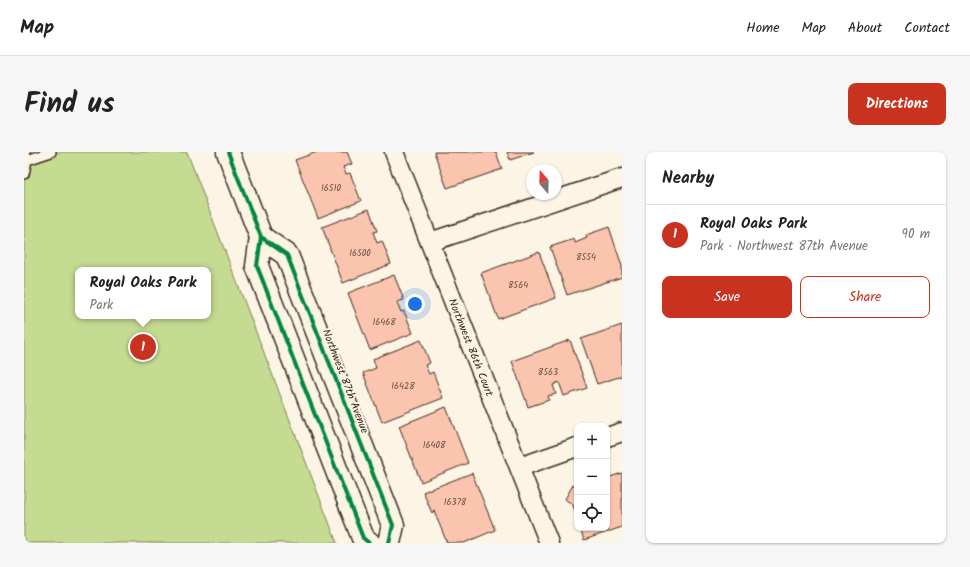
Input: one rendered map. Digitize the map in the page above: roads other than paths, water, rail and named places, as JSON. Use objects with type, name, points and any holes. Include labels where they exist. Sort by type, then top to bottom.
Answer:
[{"type":"street","points":[[228,152],[262,237],[257,266],[362,538],[369,543]]},
{"type":"street","name":"Northwest 86th Court","points":[[394,152],[549,543]]},
{"type":"street","points":[[430,242],[622,178]]},
{"type":"street","name":"Northwest 87th Avenue","points":[[262,237],[287,255],[392,525],[389,543]]},
{"type":"street","points":[[610,436],[622,432]]},
{"type":"street","points":[[520,467],[574,448]]},
{"type":"lane","points":[[24,174],[26,156],[51,152]]},
{"type":"place","name":"Royal Oaks Park","points":[[143,347]]}]
